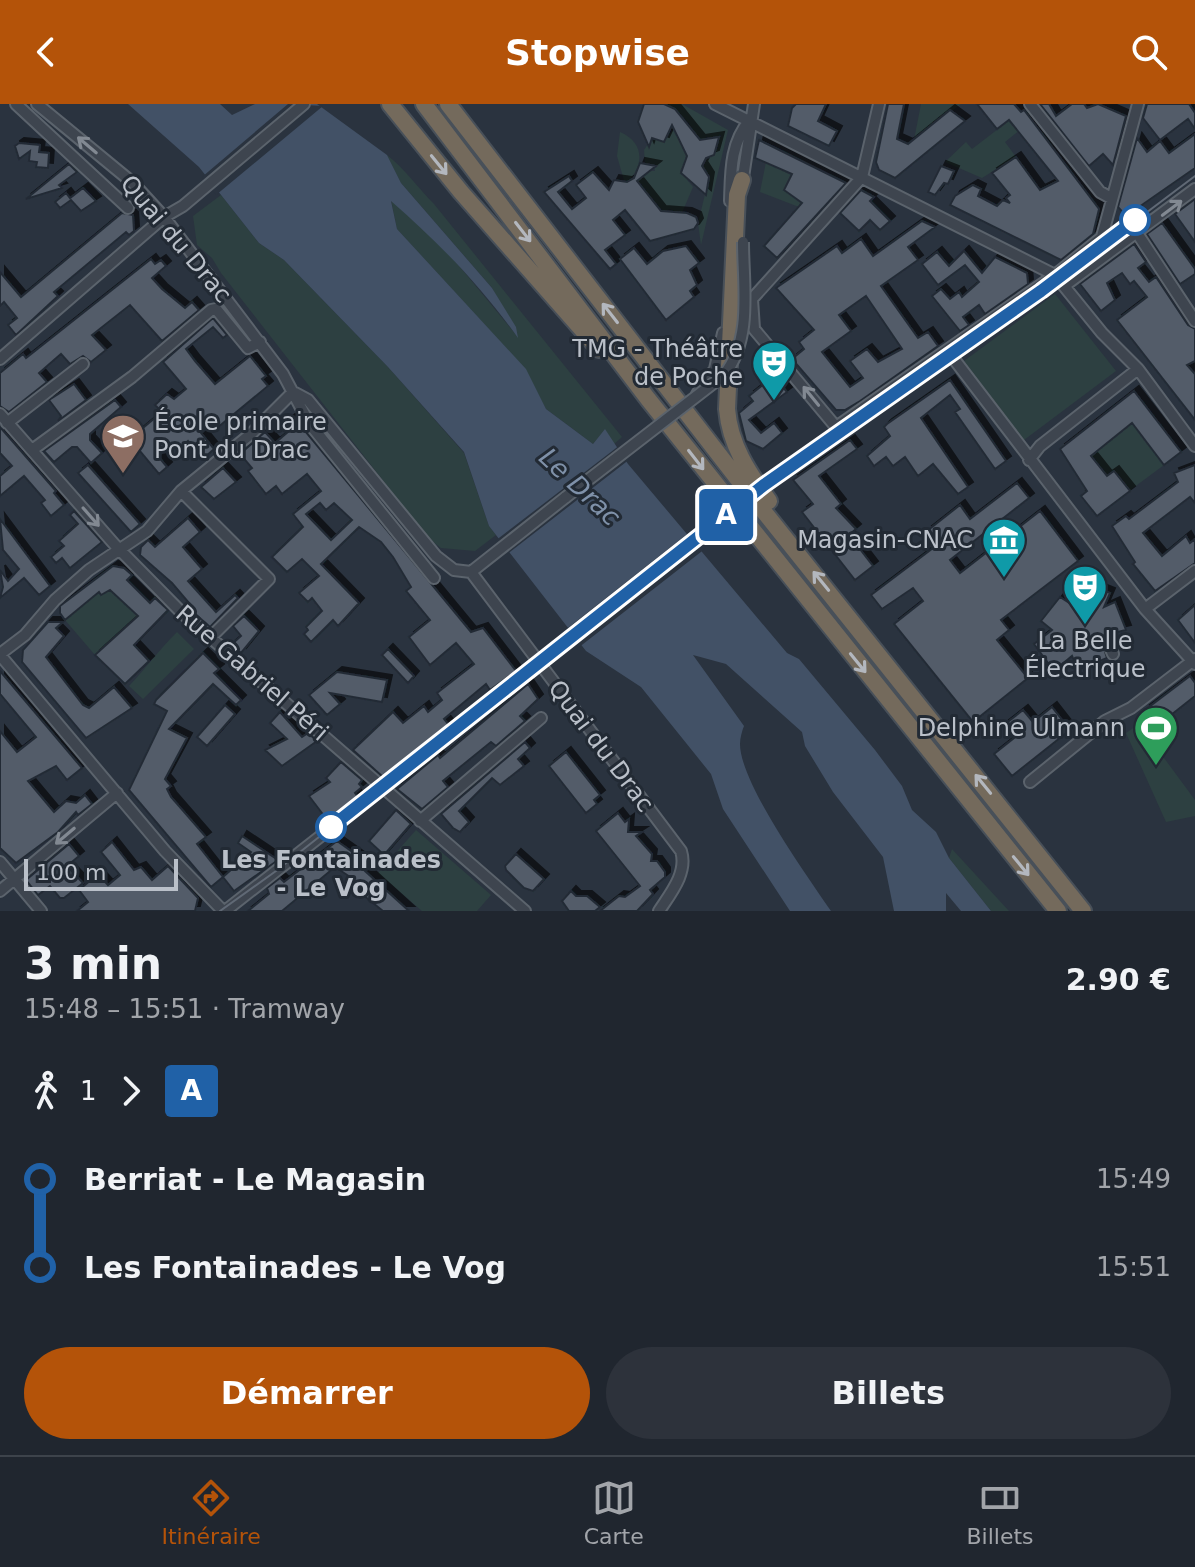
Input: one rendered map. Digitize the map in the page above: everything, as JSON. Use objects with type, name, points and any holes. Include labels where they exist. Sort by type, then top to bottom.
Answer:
[{"type":"highway","points":[[390,104],[461,192],[615,368],[648,399]]},
{"type":"highway","points":[[424,104],[648,399],[1058,911]]},
{"type":"highway","points":[[448,104],[1083,911]]},
{"type":"highway","points":[[742,180],[737,205],[728,423],[742,462],[781,518],[797,551]]},
{"type":"street","name":"Quai du Drac","points":[[16,104],[128,208]]},
{"type":"street","name":"Quai du Drac","points":[[37,104],[133,183],[164,217],[260,342],[309,423],[434,578]]},
{"type":"street","points":[[0,359],[164,217],[183,206],[304,104]]},
{"type":"street","points":[[715,104],[1055,275],[1102,333],[1138,369],[1195,446]]},
{"type":"street","points":[[471,572],[724,375],[736,361],[741,346],[742,180],[754,104]]},
{"type":"street","points":[[879,104],[862,177],[752,299],[754,329],[836,427],[1055,275],[1100,239]]},
{"type":"street","points":[[1030,104],[1100,192],[1111,198]]},
{"type":"street","points":[[1101,258],[1100,239],[1138,104]]},
{"type":"street","points":[[695,398],[715,369],[722,346],[732,159],[740,132],[750,120]]},
{"type":"street","points":[[1064,286],[1195,189]]},
{"type":"street","points":[[1137,233],[1195,321]]},
{"type":"street","points":[[32,450],[132,377],[211,310],[216,309],[248,348],[260,342]]},
{"type":"street","points":[[947,350],[1145,609],[1194,661],[1131,708],[1105,721],[1030,782]]},
{"type":"street","points":[[4,419],[83,364]]},
{"type":"street","points":[[1029,460],[1040,446],[1138,369]]},
{"type":"street","name":"Quai du Drac","points":[[293,392],[308,400],[436,556],[454,570],[471,572],[673,840],[684,858],[677,884],[659,911]]},
{"type":"street","points":[[293,392],[261,417],[181,491],[147,531],[89,570],[55,600],[20,639],[0,654],[117,793],[224,911],[539,665]]},
{"type":"street","name":"Rue Gabriel Péri","points":[[4,419],[121,551],[210,638],[525,911]]},
{"type":"street","points":[[181,491],[269,579],[210,638]]},
{"type":"street","points":[[1145,609],[1195,571]]},
{"type":"street","points":[[1107,640],[1113,654]]},
{"type":"street","points":[[420,821],[541,718]]},
{"type":"street","points":[[0,891],[117,793]]},
{"type":"street","points":[[0,862],[41,911]]},
{"type":"shaded area","points":[[664,104],[682,104],[728,130],[701,245],[698,223],[709,178],[702,166],[706,158],[715,154],[719,138],[700,141],[688,122]]},
{"type":"shaded area","points":[[921,104],[961,104],[914,140]]},
{"type":"shaded area","points":[[1015,116],[1025,126],[1005,142],[1016,157],[982,178],[945,162],[966,142],[972,149]]},
{"type":"shaded area","points":[[673,130],[689,152],[680,171],[693,187],[681,215],[670,209],[662,212],[635,181],[648,171],[655,171],[654,166],[645,163],[644,150],[652,138],[664,141]]},
{"type":"shaded area","points":[[620,132],[634,143],[639,156],[636,171],[625,184],[617,156]]},
{"type":"shaded area","points":[[387,155],[434,204],[622,437],[614,444],[605,430],[593,444],[546,409],[525,369],[397,229],[391,200],[446,250],[517,336],[492,288],[401,183]]},
{"type":"shaded area","points":[[766,162],[821,191],[799,207],[760,192]]},
{"type":"shaded area","points":[[221,195],[259,243],[284,260],[388,367],[464,453],[489,526],[496,535],[475,551],[441,548],[428,538],[212,258],[197,245],[193,216]]},
{"type":"shaded area","points":[[1055,294],[1116,371],[1024,440],[964,361]]},
{"type":"shaded area","points":[[1133,423],[1164,465],[1129,491],[1114,471],[1087,491],[1083,485],[1101,470],[1091,456]]},
{"type":"shaded area","points":[[113,588],[137,616],[95,655],[65,620],[77,610],[68,599],[73,595],[78,600],[97,593],[101,595]]},
{"type":"shaded area","points":[[177,632],[194,649],[143,699],[129,686]]},
{"type":"shaded area","name":"Delphine Ulmann","points":[[1139,724],[1195,800],[1195,816],[1166,822],[1126,733]]},
{"type":"shaded area","points":[[416,830],[491,895],[477,911],[422,911],[378,873]]},
{"type":"shaded area","points":[[952,849],[1009,911],[991,911],[949,858]]},
{"type":"water","name":"Le Drac","points":[[128,104],[220,104],[232,115],[255,104],[317,104],[387,155],[401,183],[492,288],[516,327],[518,338],[459,266],[391,201],[397,229],[526,369],[546,409],[593,444],[605,429],[628,464],[787,653],[799,659],[875,750],[902,786],[912,810],[936,832],[949,858],[991,911],[961,911],[946,893],[946,911],[894,911],[883,857],[833,792],[805,746],[802,732],[726,664],[693,655],[744,726],[740,744],[751,782],[792,854],[831,911],[790,911],[723,809],[711,774],[641,687],[586,651],[489,526],[464,452],[388,367],[284,260],[259,243],[199,167]]},
{"type":"pier","points":[[288,104],[323,106],[216,195],[202,177]]},
{"type":"pier","points":[[620,445],[630,459],[506,555],[495,541]]},
{"type":"pier","points":[[691,531],[706,548],[578,648],[564,631]]},
{"type":"building","points":[[644,104],[664,104],[675,109],[700,140],[719,137],[714,155],[706,158],[702,166],[709,177],[706,195],[681,173],[687,156],[672,125],[664,142],[652,138],[649,147],[638,122]]},
{"type":"building","points":[[796,104],[826,104],[818,121],[837,131],[829,146],[788,126]]},
{"type":"building","points":[[888,104],[904,104],[897,139],[908,144],[950,110],[965,121],[895,178],[879,170],[876,162]]},
{"type":"building","points":[[977,104],[1014,104],[1021,112],[1024,110],[1099,209],[1093,234],[1061,260],[950,205],[955,196],[973,185],[981,189],[978,196],[997,206],[1003,200],[1010,203],[1006,198],[1010,195],[992,173],[1016,157],[1040,190],[1058,181],[1009,120],[997,129]]},
{"type":"building","points":[[1040,104],[1049,104],[1056,116],[1072,104],[1084,104],[1087,108],[1098,104],[1126,116],[1113,165],[1103,154],[1089,166]]},
{"type":"building","points":[[1147,104],[1189,104],[1195,113],[1195,129],[1188,119],[1160,140],[1143,118]]},
{"type":"building","points":[[1195,134],[1195,168],[1126,216],[1118,207],[1137,138],[1147,152],[1160,141],[1169,153]]},
{"type":"building","points":[[759,140],[846,183],[777,258],[764,246],[802,203],[784,190],[792,174],[755,158]]},
{"type":"building","points":[[19,143],[40,145],[39,152],[49,153],[48,168],[36,167],[37,162],[29,161],[30,151],[19,159],[15,146]]},
{"type":"building","points":[[640,163],[656,166],[637,181],[661,211],[687,213],[696,217],[698,223],[694,229],[650,241],[625,210],[613,220],[625,235],[605,250],[616,264],[610,269],[544,192],[569,176],[572,181],[558,192],[572,209],[586,198],[576,185],[593,172],[609,190],[614,180],[627,182],[634,178]]},
{"type":"building","points":[[69,164],[77,172],[59,185],[62,188],[26,199]]},
{"type":"building","points":[[941,166],[954,171],[948,184],[944,183],[935,195],[928,192]]},
{"type":"building","points":[[83,188],[96,201],[81,211],[71,200],[60,208],[55,202],[66,193],[70,198]]},
{"type":"building","points":[[861,190],[874,197],[870,201],[890,221],[880,230],[870,220],[859,231],[840,213]]},
{"type":"building","points":[[1195,199],[1195,242],[1175,214]]},
{"type":"building","points":[[122,213],[133,215],[134,231],[129,235],[126,232],[54,292],[58,296],[16,335],[8,325],[17,318],[4,302],[0,306],[0,272],[21,297]]},
{"type":"building","points":[[922,221],[935,227],[908,247],[918,260],[881,286],[918,338],[928,332],[938,346],[860,401],[845,410],[836,410],[792,359],[804,349],[799,342],[814,330],[776,288],[837,246],[842,253],[861,239],[873,256]],"holes":[[[866,296],[902,349],[878,362],[867,349],[850,361],[863,378],[850,387],[822,352],[851,331],[839,315]]]},
{"type":"building","points":[[1162,223],[1195,269],[1195,274],[1180,284],[1147,234]]},
{"type":"building","points":[[1134,244],[1146,262],[1138,268],[1149,282],[1156,277],[1188,325],[1195,329],[1195,361],[1187,365],[1195,374],[1195,420],[1117,320],[1147,297],[1134,281],[1130,284],[1122,273],[1107,283],[1115,300],[1101,311],[1080,284]]},
{"type":"building","points":[[686,246],[699,263],[690,270],[697,285],[690,291],[694,297],[666,320],[620,259],[634,248],[647,264],[663,251]]},
{"type":"building","points":[[964,251],[982,273],[995,257],[1027,273],[1028,284],[985,314],[979,305],[963,317],[969,325],[960,331],[932,296],[941,289],[950,299],[959,292],[962,297],[979,282],[965,265],[938,285],[922,264],[937,252],[949,266]]},
{"type":"building","points":[[151,259],[155,264],[161,260],[166,266],[152,278],[162,289],[185,308],[192,302],[199,310],[162,341],[130,305],[92,335],[106,350],[91,362],[83,356],[70,364],[61,354],[39,373],[47,382],[9,412],[0,406],[0,373],[23,354],[26,358]]},
{"type":"building","points":[[213,318],[227,335],[223,338],[213,327],[186,349],[195,361],[215,384],[250,356],[266,376],[262,379],[268,386],[217,428],[213,423],[201,433],[214,449],[203,459],[188,441],[179,449],[172,444],[158,456],[167,467],[159,474],[134,444],[118,449],[162,412],[155,405],[167,394],[174,399],[186,389],[163,362]]},
{"type":"building","points":[[774,376],[787,392],[749,420],[761,433],[774,423],[782,433],[763,449],[746,441],[739,413],[753,401],[749,396]]},
{"type":"building","points":[[950,380],[1006,461],[995,469],[955,412],[960,409],[950,395],[921,418],[968,487],[958,494],[933,464],[918,476],[905,457],[893,466],[886,457],[874,466],[867,456],[890,436],[884,427]]},
{"type":"building","points":[[74,384],[86,400],[58,421],[61,416],[49,400]]},
{"type":"building","points":[[1134,391],[1181,452],[1164,465],[1132,423],[1091,456],[1107,476],[1114,471],[1130,491],[1097,516],[1081,496],[1087,491],[1060,449]]},
{"type":"building","points":[[115,400],[121,407],[90,434],[90,440],[102,453],[91,463],[77,447],[72,447],[54,462],[44,451]]},
{"type":"building","points":[[290,419],[293,422],[296,420],[471,632],[483,628],[516,671],[490,690],[486,684],[444,719],[449,725],[383,777],[353,750],[393,712],[403,723],[424,706],[428,712],[442,700],[437,693],[474,664],[456,643],[430,665],[409,637],[430,620],[406,591],[411,587],[393,557],[381,542],[359,527],[321,564],[359,603],[338,626],[333,620],[311,642],[304,634],[308,630],[306,627],[322,611],[312,598],[308,602],[299,593],[319,576],[302,559],[287,572],[272,557],[303,527],[293,514],[321,491],[307,474],[282,494],[276,486],[266,494],[248,471],[252,468],[240,454],[265,432],[275,443],[288,432],[282,425]],"holes":[[[320,503],[326,510],[334,503],[352,520],[331,540],[306,514]]]},
{"type":"building","points":[[0,427],[56,491],[54,493],[64,505],[51,516],[41,503],[45,500],[24,476],[0,496],[0,476],[12,466],[0,453]]},
{"type":"building","points":[[850,440],[857,449],[819,476],[841,504],[836,508],[856,529],[849,535],[873,566],[855,580],[802,512],[813,504],[793,480]]},
{"type":"building","points":[[88,465],[140,524],[131,532],[78,473]]},
{"type":"building","points":[[1195,465],[1195,503],[1190,497],[1143,533],[1162,556],[1186,536],[1190,543],[1195,539],[1195,563],[1155,591],[1133,564],[1135,562],[1112,526],[1126,516],[1129,519],[1178,482],[1174,473]]},
{"type":"building","points":[[223,468],[236,482],[214,499],[201,487]]},
{"type":"building","points":[[1017,483],[1029,498],[950,560],[960,573],[1040,511],[1078,561],[1001,620],[1009,630],[997,640],[1028,678],[973,722],[894,624],[923,601],[913,588],[882,609],[871,595],[937,545],[927,531],[960,505],[970,519]]},
{"type":"building","points":[[74,511],[102,542],[70,568],[62,558],[56,563],[51,557],[64,546],[59,541],[78,524],[70,515]]},
{"type":"building","points":[[188,518],[200,532],[183,547],[202,569],[188,581],[216,612],[235,595],[238,598],[210,627],[193,612],[195,610],[172,583],[140,555],[141,547],[148,540],[155,547]]},
{"type":"building","points":[[0,519],[50,586],[39,595],[24,578],[0,598],[3,587],[0,570],[8,581],[19,569],[3,550]]},
{"type":"building","points":[[113,566],[124,568],[132,575],[127,580],[150,603],[155,598],[168,610],[134,645],[149,661],[125,684],[95,655],[138,616],[110,590],[101,595],[99,592],[65,620],[60,613],[60,606]]},
{"type":"building","name":"La Belle Électrique","points":[[1082,582],[1110,593],[1104,607],[1115,602],[1126,630],[1100,636],[1107,658],[1078,670],[1072,656],[1054,671],[1034,644],[1052,630],[1041,621],[1060,597],[1071,604]]},
{"type":"building","points":[[1195,605],[1195,643],[1178,620]]},
{"type":"building","points":[[244,616],[259,631],[241,653],[231,645],[241,636],[233,626]]},
{"type":"building","points":[[48,622],[63,622],[56,628],[64,636],[46,657],[83,705],[89,708],[114,687],[132,708],[86,738],[22,662],[23,650]]},
{"type":"building","points":[[388,649],[414,676],[408,683],[382,655]]},
{"type":"building","points":[[203,653],[219,669],[214,673],[241,700],[236,705],[213,684],[169,729],[187,738],[165,779],[171,786],[167,789],[171,797],[206,837],[197,844],[223,877],[211,887],[129,790],[167,711],[154,704],[156,700]]},
{"type":"building","points":[[0,671],[82,768],[67,780],[56,766],[28,781],[54,812],[66,801],[76,803],[85,795],[92,804],[78,815],[76,812],[58,832],[16,863],[0,848],[0,731],[17,752],[36,737],[0,694]]},
{"type":"building","points":[[337,672],[387,680],[382,702],[330,693],[340,704],[327,715],[309,695]]},
{"type":"building","points":[[1190,676],[1195,683],[1195,696],[1157,726],[1145,710]]},
{"type":"building","points":[[528,684],[538,699],[520,716],[525,721],[496,746],[491,742],[443,781],[448,787],[422,809],[397,789],[438,755],[440,758]]},
{"type":"building","points":[[225,705],[235,714],[207,746],[197,737]]},
{"type":"building","points":[[1052,707],[1070,730],[1012,776],[994,754],[1014,738],[1004,725],[1023,710],[1033,722]]},
{"type":"building","points":[[280,712],[302,737],[308,733],[317,741],[282,766],[265,750],[287,739],[270,723]]},
{"type":"building","points":[[525,742],[530,748],[518,759],[524,766],[500,785],[492,778],[459,811],[469,822],[460,832],[453,828],[441,814]]},
{"type":"building","points":[[566,752],[600,795],[594,800],[597,804],[586,813],[549,766]]},
{"type":"building","points":[[341,762],[362,780],[359,784],[362,787],[355,793],[358,797],[328,821],[309,796],[330,782],[326,778]]},
{"type":"building","points":[[396,810],[411,824],[384,855],[369,841]]},
{"type":"building","points":[[618,813],[625,822],[629,819],[628,832],[642,832],[636,836],[652,854],[651,861],[657,861],[665,872],[665,877],[650,890],[653,894],[637,911],[600,911],[619,896],[625,897],[640,886],[596,831]]},
{"type":"building","points":[[242,836],[278,860],[234,891],[223,877],[251,852],[238,843]]},
{"type":"building","points":[[337,841],[365,861],[361,866],[365,871],[409,911],[383,911],[363,895],[353,879],[335,867],[282,911],[248,911],[269,894],[267,888],[280,878],[284,882]]},
{"type":"building","points":[[112,842],[134,870],[141,867],[152,880],[168,866],[198,898],[195,911],[77,911],[88,902],[79,890],[98,874],[108,885],[120,875],[101,852]]},
{"type":"building","points":[[69,844],[79,856],[67,866],[83,883],[64,898],[60,898],[50,886],[38,895],[26,880]]},
{"type":"building","points":[[516,854],[544,879],[533,891],[524,888],[506,870],[505,866]]},
{"type":"building","points":[[571,891],[576,896],[587,896],[600,907],[595,911],[569,911],[562,901]]},
{"type":"tram line","points":[[220,911],[276,871],[764,485],[1049,286],[1195,176]]},
{"type":"tram line","name":"A","points":[[331,827],[764,485],[1041,291],[1135,220]]},
{"type":"place","name":"TMG - Théâtre de Poche","points":[[774,402]]},
{"type":"place","name":"École primaire Pont du Drac","points":[[123,475]]},
{"type":"place","name":"Magasin-CNAC","points":[[1004,579]]},
{"type":"place","name":"La Belle Électrique","points":[[1085,626]]},
{"type":"place","name":"Delphine Ulmann","points":[[1156,767]]},
{"type":"place","name":"Les Fontainades - Le Vog","points":[[331,827]]}]
